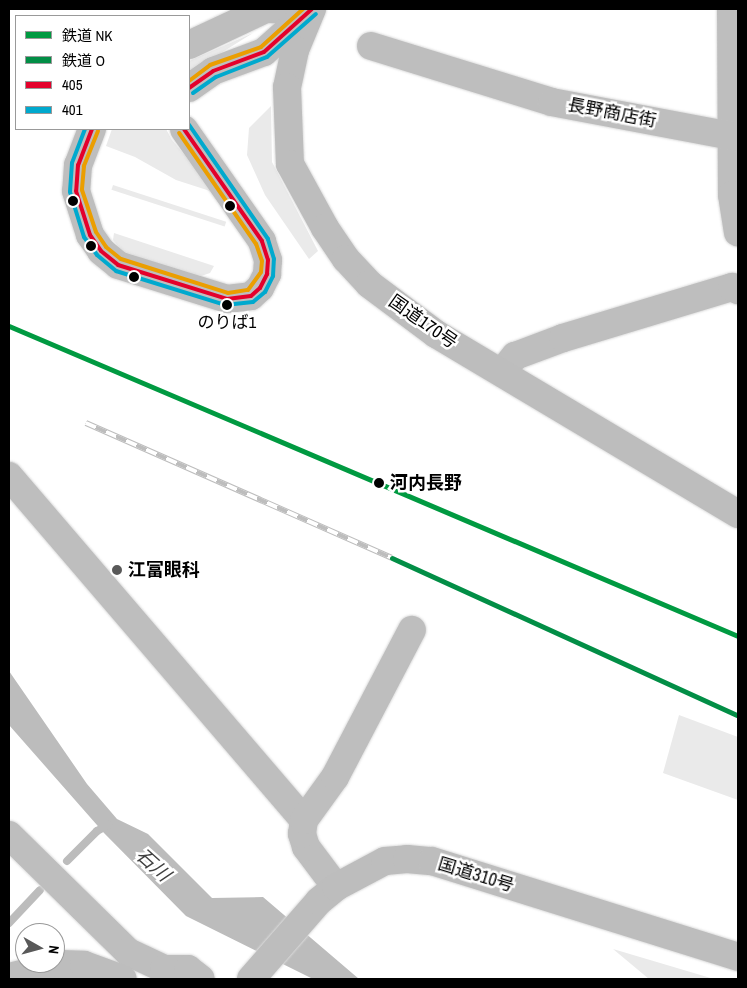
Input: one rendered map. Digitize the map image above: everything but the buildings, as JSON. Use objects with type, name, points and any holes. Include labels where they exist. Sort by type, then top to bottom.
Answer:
[{"type":"highway","name":"国道170号","points":[[311,9],[295,50],[287,87],[290,164],[325,228],[346,259],[369,284],[436,334],[502,372],[604,436],[738,514]]},
{"type":"highway","name":"国道310号","points":[[251,979],[328,894],[385,861],[432,861],[738,957]]},
{"type":"highway","points":[[9,977],[61,964],[84,965],[123,979]]},
{"type":"street","points":[[190,44],[266,9],[311,9]]},
{"type":"street","points":[[190,87],[213,71],[264,52],[311,9]]},
{"type":"street","points":[[731,9],[736,136],[732,195],[738,233]]},
{"type":"street","name":"長野商店街","points":[[371,46],[552,102],[736,136]]},
{"type":"street","points":[[92,130],[78,166],[76,191],[90,236],[101,251],[118,265],[227,299],[251,296],[260,288],[267,274],[268,260],[262,241],[185,130]]},
{"type":"street","points":[[502,372],[515,356],[554,342],[732,287],[738,290]]},
{"type":"street","points":[[9,476],[304,820]]},
{"type":"street","points":[[328,894],[306,848],[302,834],[304,820],[335,777],[412,630]]},
{"type":"street","points":[[9,835],[128,952],[164,969],[188,969],[201,979]]},
{"type":"shaded area","points":[[253,33],[190,72],[190,61]]},
{"type":"shaded area","points":[[271,106],[272,162],[318,251],[309,259],[265,195],[247,155],[249,128]]},
{"type":"shaded area","points":[[112,130],[167,130],[172,140],[221,198],[207,190],[176,180],[135,157],[106,146]]},
{"type":"shaded area","points":[[113,185],[226,222],[225,227],[111,190]]},
{"type":"shaded area","points":[[114,233],[214,266],[210,273],[201,276],[166,267],[122,251],[113,240]]},
{"type":"shaded area","points":[[679,715],[738,737],[738,800],[663,773]]},
{"type":"shaded area","points":[[613,949],[714,979],[649,979]]},
{"type":"water","name":"石川","points":[[9,671],[87,784],[117,819],[148,834],[212,898],[263,897],[359,979],[313,979],[186,916],[104,833],[9,725]]},
{"type":"waterway","points":[[67,861],[97,831],[108,825]]},
{"type":"waterway","points":[[9,923],[40,890]]},
{"type":"railway","points":[[86,423],[392,558]]},
{"type":"rail line","name":"NK","points":[[9,326],[738,636]]},
{"type":"rail line","name":"O","points":[[392,558],[738,716]]},
{"type":"transit line","points":[[190,80],[210,65],[261,47],[303,9]]},
{"type":"transit line","name":"405","points":[[190,87],[213,71],[264,52],[312,9]]},
{"type":"transit line","name":"401","points":[[193,93],[216,77],[267,57],[316,14]]},
{"type":"transit line","name":"401","points":[[85,130],[72,163],[70,192],[84,237],[97,255],[116,271],[225,305],[253,302],[265,292],[273,276],[274,259],[268,239],[190,126]]},
{"type":"transit line","name":"405","points":[[92,130],[78,165],[76,191],[90,235],[101,251],[118,265],[227,299],[251,296],[260,288],[267,274],[268,260],[262,241],[185,130]]},
{"type":"transit line","points":[[98,131],[84,166],[82,190],[96,232],[106,247],[121,259],[228,293],[248,290],[261,272],[262,261],[256,244],[179,133]]},
{"type":"place","name":"のりば1","points":[[227,305]]},
{"type":"place","name":"河内長野","points":[[379,483]]},
{"type":"place","name":"江富眼科","points":[[117,570]]}]
